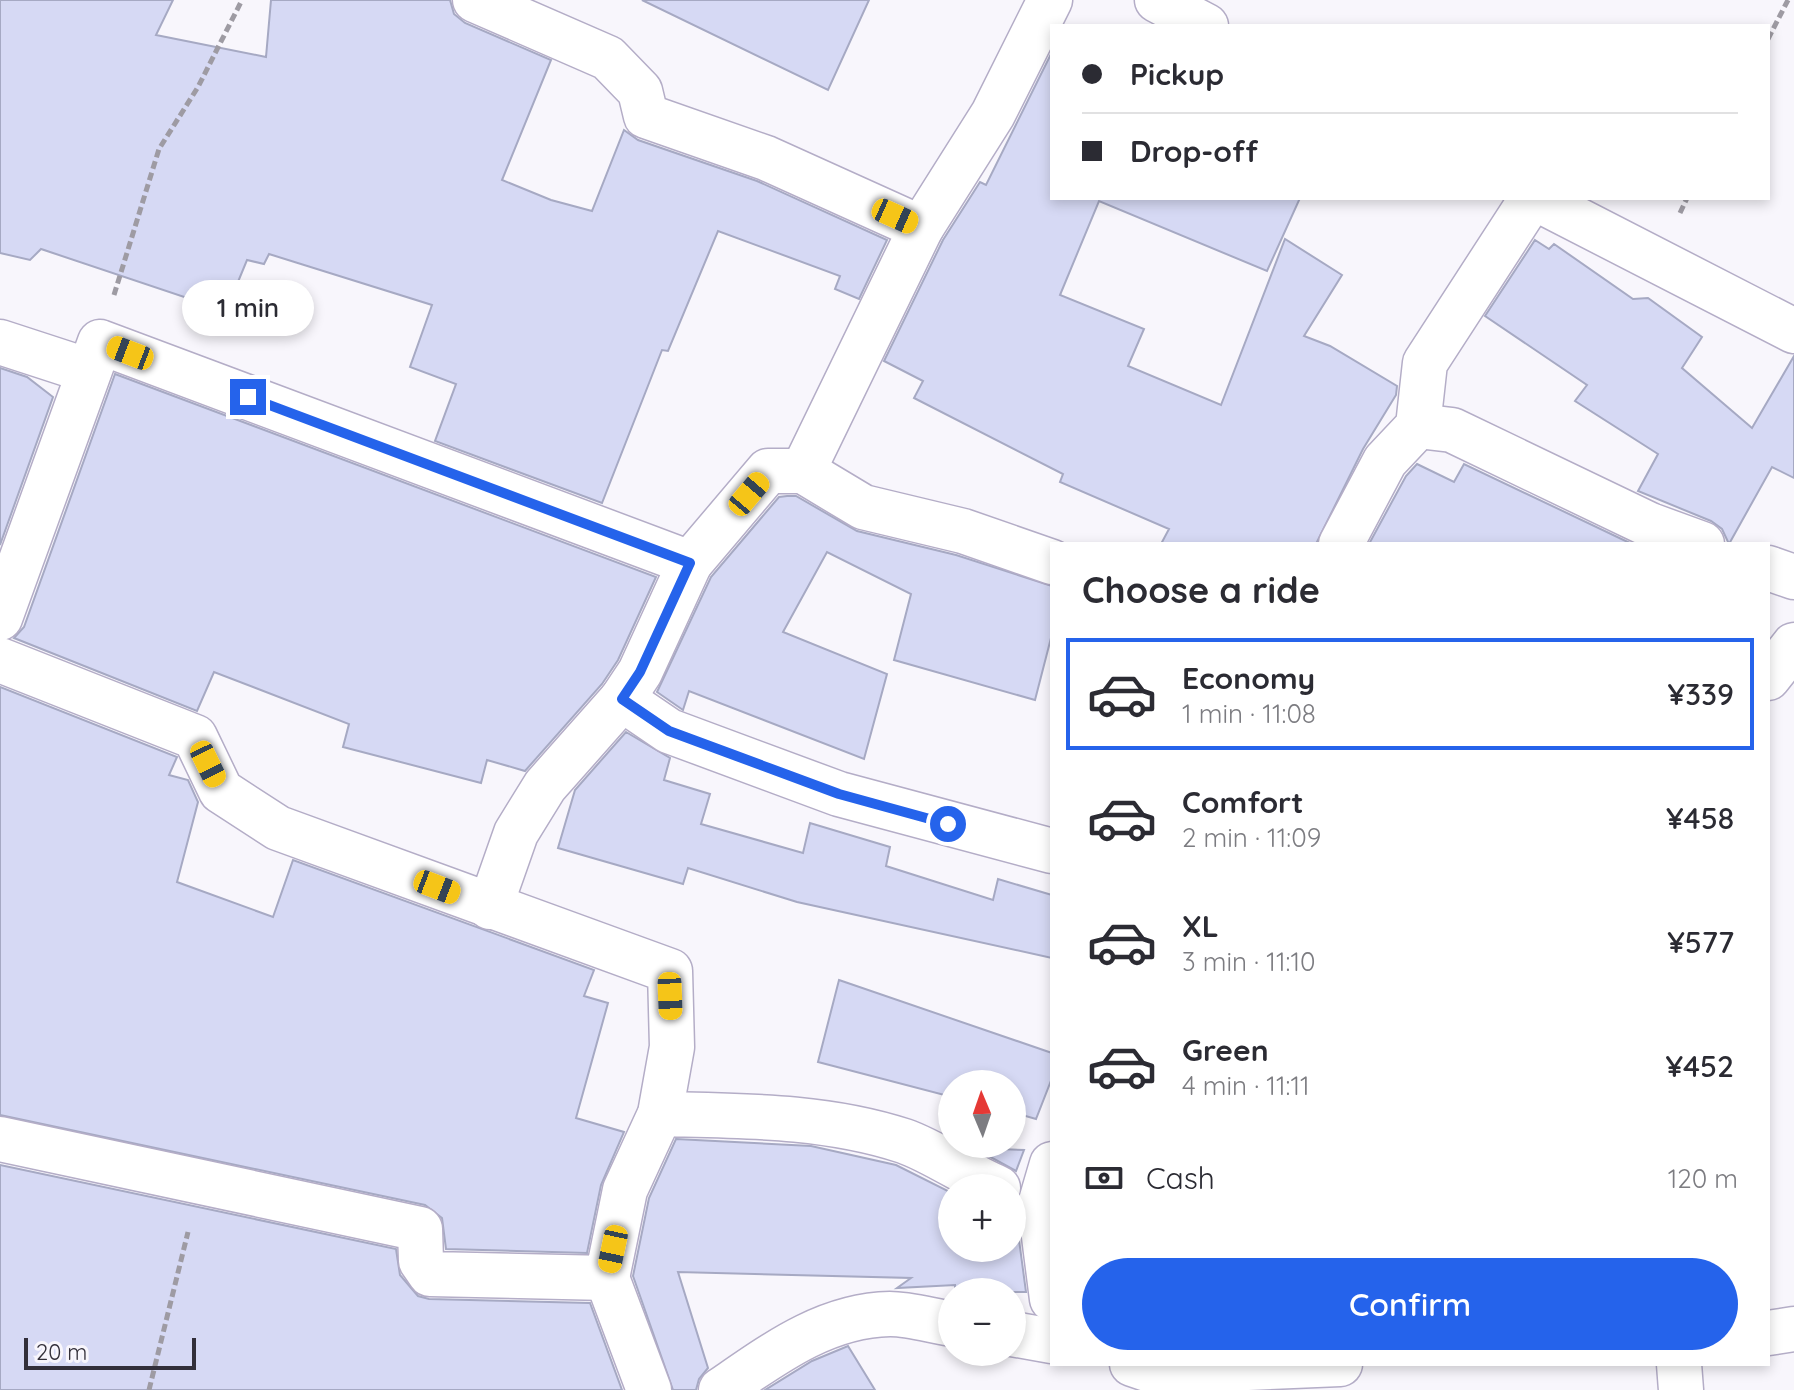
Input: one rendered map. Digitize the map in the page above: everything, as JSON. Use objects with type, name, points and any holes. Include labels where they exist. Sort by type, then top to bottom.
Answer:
[{"type":"street","points":[[475,0],[608,58],[640,91],[646,116],[766,158],[921,228]]},
{"type":"street","points":[[803,471],[921,228],[993,114],[1050,0]]},
{"type":"street","points":[[1157,0],[1202,24]]},
{"type":"street","points":[[1342,542],[1385,461],[1418,426],[1425,363],[1533,200]]},
{"type":"street","points":[[1538,200],[1794,331]]},
{"type":"street","points":[[0,342],[95,356],[690,563]]},
{"type":"street","points":[[0,618],[95,356]]},
{"type":"street","points":[[1418,426],[1452,430],[1650,525],[1697,542]]},
{"type":"street","points":[[490,907],[523,821],[545,786],[622,699],[640,672],[690,563],[768,471],[803,471],[863,507],[963,531],[1050,561]]},
{"type":"street","points":[[1770,569],[1794,577]]},
{"type":"street","points":[[1770,675],[1794,645]]},
{"type":"street","points":[[0,660],[195,737],[221,791],[278,828],[670,971],[672,1047],[660,1114],[625,1190],[607,1278],[649,1390]]},
{"type":"street","points":[[622,699],[669,731],[839,794],[1050,850]]},
{"type":"street","points":[[660,1114],[764,1116],[842,1124],[908,1142],[963,1174]]},
{"type":"street","points":[[0,1139],[420,1229],[421,1261],[430,1274],[607,1278]]},
{"type":"street","points":[[1050,1167],[1026,1199],[1050,1291]]},
{"type":"street","points":[[721,1390],[786,1345],[841,1321],[891,1314],[938,1322]]},
{"type":"street","points":[[1770,1333],[1794,1329]]},
{"type":"street","points":[[1026,1336],[1050,1341]]},
{"type":"street","points":[[1138,1366],[1156,1372],[1214,1372],[1308,1366]]},
{"type":"street","points":[[1679,1366],[1681,1390]]},
{"type":"path","points":[[95,356],[159,149],[198,87],[242,0]]},
{"type":"path","points":[[1770,35],[1788,0]]},
{"type":"path","points":[[149,1390],[200,1183]]},
{"type":"building","points":[[0,0],[173,0],[156,35],[266,57],[271,0],[450,0],[454,14],[465,23],[551,60],[502,180],[551,200],[592,211],[624,130],[638,140],[757,181],[887,240],[859,299],[835,289],[840,276],[718,231],[668,351],[662,350],[602,503],[435,441],[456,384],[410,367],[432,305],[269,254],[264,264],[247,260],[226,311],[41,249],[30,260],[0,253]]},
{"type":"building","points":[[642,0],[869,0],[828,90]]},
{"type":"building","points":[[1050,56],[1050,200],[1299,200],[1267,271],[1099,201],[1060,295],[1144,329],[1128,366],[1221,405],[1285,239],[1342,275],[1304,336],[1330,346],[1397,386],[1396,395],[1363,449],[1317,542],[1162,542],[1169,529],[1060,482],[1063,474],[914,398],[923,381],[884,361],[943,240],[980,182],[986,185]]},
{"type":"building","points":[[1535,240],[1549,249],[1554,244],[1633,299],[1648,298],[1702,337],[1682,368],[1752,428],[1794,356],[1794,478],[1772,467],[1728,542],[1722,529],[1711,521],[1638,491],[1658,454],[1575,401],[1587,385],[1485,316]]},
{"type":"building","points":[[0,368],[27,377],[53,397],[0,545]]},
{"type":"building","points":[[115,374],[656,577],[618,660],[602,684],[525,771],[487,760],[481,783],[343,747],[349,724],[214,672],[197,711],[14,638],[24,627]]},
{"type":"building","points":[[1417,464],[1454,482],[1464,464],[1628,542],[1370,542],[1406,476]]},
{"type":"building","points":[[796,496],[857,531],[956,555],[1050,585],[1050,642],[1035,700],[894,660],[911,594],[827,552],[783,632],[887,674],[864,759],[689,691],[683,710],[657,692],[711,577],[779,497]]},
{"type":"building","points":[[0,687],[177,757],[169,775],[188,780],[198,802],[177,882],[273,917],[293,860],[594,970],[584,996],[608,1003],[576,1118],[624,1132],[601,1185],[587,1253],[446,1249],[442,1218],[425,1205],[0,1115]]},
{"type":"building","points":[[626,732],[670,758],[664,780],[710,794],[701,824],[803,853],[810,823],[890,847],[886,866],[993,900],[998,879],[1050,894],[1050,958],[797,902],[688,868],[683,884],[558,848],[575,790]]},
{"type":"building","points":[[839,980],[1050,1052],[1050,1083],[1036,1119],[1026,1116],[1026,1070],[938,1070],[938,1093],[818,1062]]},
{"type":"building","points":[[676,1139],[811,1146],[896,1165],[938,1186],[938,1262],[1022,1262],[1024,1278],[938,1278],[938,1286],[897,1288],[911,1278],[678,1272],[708,1368],[699,1379],[696,1390],[673,1390],[633,1276],[649,1198]]},
{"type":"building","points":[[992,1158],[1021,1158],[1016,1171]]},
{"type":"building","points":[[0,1165],[396,1249],[400,1275],[418,1296],[429,1299],[590,1303],[622,1390],[0,1390]]},
{"type":"building","points":[[848,1346],[875,1390],[765,1390],[812,1361]]},
{"type":"route","points":[[248,397],[690,563],[640,672],[622,699],[669,731],[839,794],[948,824]]}]
